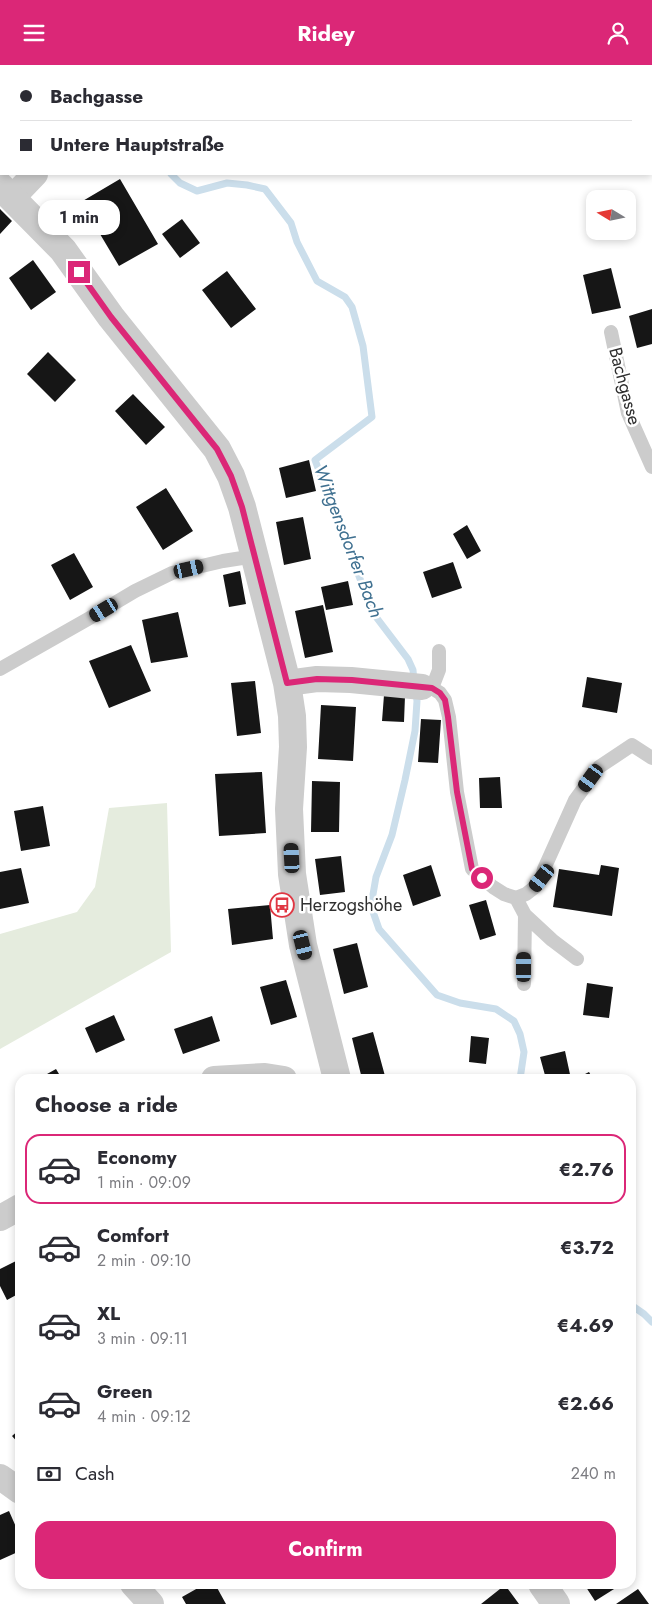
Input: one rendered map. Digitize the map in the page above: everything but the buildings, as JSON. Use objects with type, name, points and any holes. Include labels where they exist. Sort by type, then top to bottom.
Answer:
[{"type":"street","points":[[33,175],[6,192],[63,250],[111,317],[217,449],[240,499],[287,683],[292,716],[293,747],[290,809],[292,874],[303,945],[336,1074]]},
{"type":"street","points":[[287,683],[317,679],[352,680],[422,687]]},
{"type":"street","points":[[0,1218],[15,1210]]},
{"type":"street","points":[[0,1477],[15,1488]]},
{"type":"street","points":[[138,1589],[151,1604]]},
{"type":"street","points":[[546,1589],[556,1604]]},
{"type":"lane","name":"Bachgasse","points":[[611,332],[628,413],[652,467]]},
{"type":"lane","points":[[0,669],[135,591],[172,573],[223,561],[255,556]]},
{"type":"lane","points":[[439,651],[440,670],[422,687],[440,693],[445,700],[457,792],[472,869],[492,887],[504,894],[516,898],[526,894],[542,878],[544,869],[575,800],[599,767],[632,745],[652,758]]},
{"type":"lane","points":[[516,898],[524,915],[552,941],[577,959]]},
{"type":"lane","points":[[524,915],[524,984]]},
{"type":"shaded area","points":[[167,803],[171,952],[0,1049],[0,934],[77,912],[95,887],[109,808]]},
{"type":"waterway","name":"Wittgensdorfer Bach","points":[[172,175],[180,183],[197,191],[227,183],[265,189],[291,223],[297,242],[317,281],[345,297],[352,307],[363,346],[372,417],[315,460],[373,613],[408,659],[413,670],[414,681]]},
{"type":"waterway","name":"Wittgensdorfer Bach","points":[[416,692],[415,731],[405,780],[392,835],[376,877],[371,906],[379,929],[437,995],[460,1003],[496,1009],[514,1021],[520,1034],[524,1052],[521,1074]]},
{"type":"waterway","name":"Wittgensdorfer Bach","points":[[636,1308],[652,1322]]},
{"type":"place","name":"Herzogshöhe","points":[[282,905]]},
{"type":"route","points":[[79,272],[111,317],[217,449],[231,476],[242,507],[287,683],[317,679],[352,680],[432,688],[440,693],[445,700],[457,792],[472,869],[482,878]]}]
